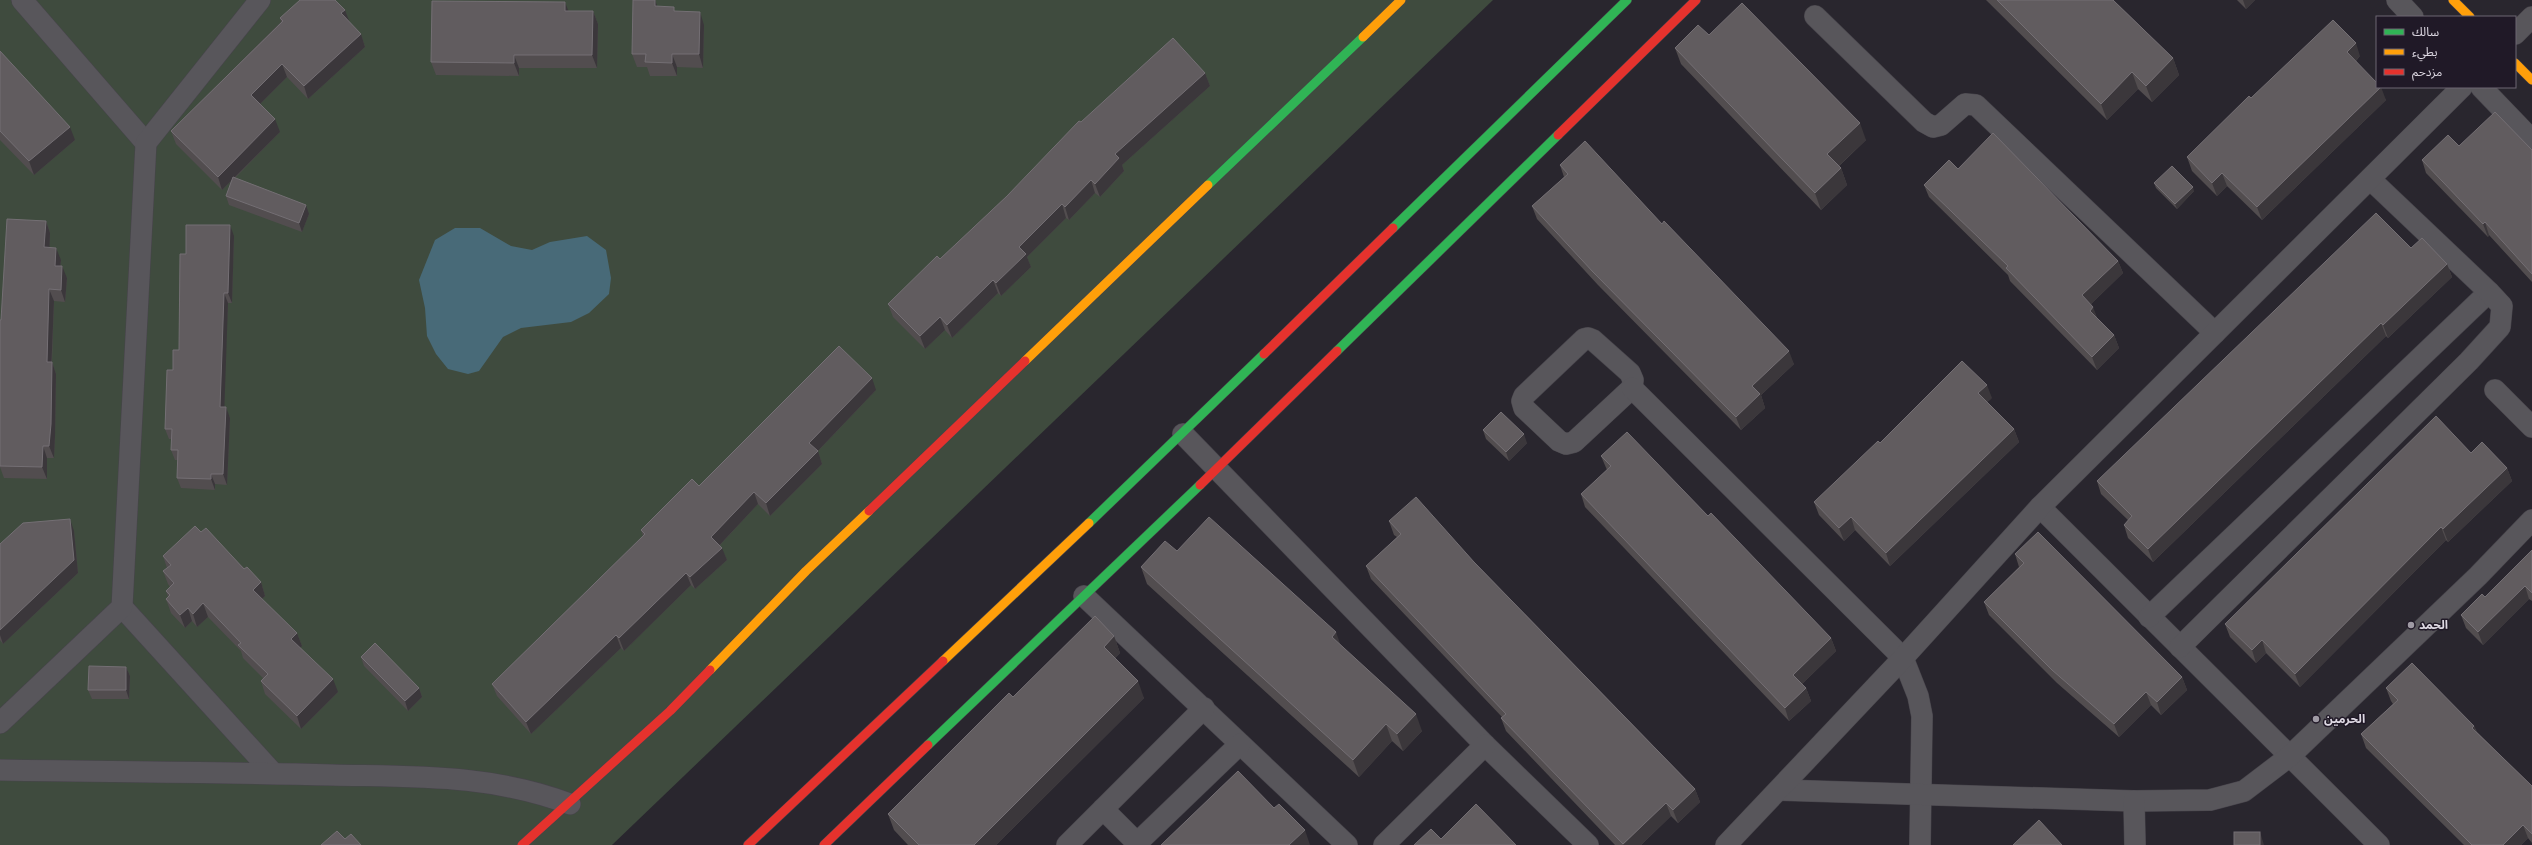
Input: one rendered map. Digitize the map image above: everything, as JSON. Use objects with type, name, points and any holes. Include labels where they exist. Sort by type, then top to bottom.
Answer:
[{"type":"street","points":[[22,0],[146,143]]},
{"type":"street","points":[[0,723],[122,607],[146,143],[260,0]]},
{"type":"street","points":[[522,845],[570,804],[670,711],[806,571],[1401,0]]},
{"type":"street","points":[[748,845],[1183,434],[1627,0]]},
{"type":"street","points":[[824,845],[1218,468],[1696,0]]},
{"type":"street","points":[[2397,0],[2412,16]]},
{"type":"street","points":[[2453,0],[2469,16]]},
{"type":"street","points":[[1815,16],[1924,122],[1933,127],[1941,125],[1965,104],[1976,105],[2215,333]]},
{"type":"street","points":[[2516,33],[2532,17]]},
{"type":"street","points":[[2516,64],[2532,80]]},
{"type":"street","points":[[1726,845],[1904,658],[2040,507],[2461,88]]},
{"type":"street","points":[[2482,88],[2532,140]]},
{"type":"street","points":[[2180,647],[2493,337],[2500,327],[2502,306],[2370,178]]},
{"type":"street","points":[[2149,616],[2489,292]]},
{"type":"street","points":[[1588,338],[1593,340],[1630,373],[1634,380],[1632,388],[1574,442],[1566,444],[1559,441],[1524,408],[1522,401],[1524,396],[1584,339],[1588,338]]},
{"type":"street","points":[[1632,388],[1904,658],[1916,690],[1922,716],[1920,845]]},
{"type":"street","points":[[2495,390],[2532,428]]},
{"type":"street","points":[[1183,434],[1218,468],[1485,745],[1588,845]]},
{"type":"street","points":[[2040,507],[2378,845]]},
{"type":"street","points":[[1779,790],[2134,802],[2210,800],[2233,795],[2254,785],[2290,756],[2478,576],[2532,520]]},
{"type":"street","points":[[1084,596],[1347,845]]},
{"type":"street","points":[[122,607],[273,773]]},
{"type":"street","points":[[1068,845],[1204,708]]},
{"type":"street","points":[[1103,810],[1136,844],[1240,744]]},
{"type":"street","points":[[1384,845],[1485,745]]},
{"type":"street","points":[[0,770],[273,773],[472,780],[529,789],[570,804]]},
{"type":"street","points":[[2134,802],[2135,845]]},
{"type":"green space","points":[[0,0],[1493,0],[612,845],[0,845]]},
{"type":"water","points":[[455,228],[480,228],[511,246],[532,250],[550,242],[587,236],[606,250],[611,278],[609,294],[589,313],[571,322],[521,328],[503,337],[479,371],[468,374],[448,369],[436,354],[427,336],[425,308],[419,280],[435,240]]},
{"type":"building","points":[[300,0],[335,0],[345,10],[341,13],[361,34],[304,86],[282,64],[251,95],[275,119],[218,177],[171,131],[283,21],[280,18]]},
{"type":"building","points":[[633,0],[655,0],[655,6],[674,7],[674,11],[700,12],[699,54],[672,54],[672,63],[645,62],[646,54],[632,54]]},
{"type":"building","points":[[1997,0],[2113,0],[2173,58],[2146,86],[2132,72],[2101,104]]},
{"type":"building","points":[[432,1],[565,2],[565,11],[593,11],[592,55],[514,55],[514,63],[431,62]]},
{"type":"building","points":[[1742,3],[1860,123],[1827,154],[1841,168],[1815,193],[1675,48],[1698,25],[1709,35]]},
{"type":"building","points":[[2333,20],[2356,43],[2347,52],[2376,82],[2376,88],[2380,88],[2257,207],[2222,173],[2212,183],[2187,157],[2249,96],[2251,98]]},
{"type":"building","points":[[1173,38],[1205,73],[1115,154],[1119,158],[1095,184],[1091,180],[1065,207],[1062,204],[1019,247],[1026,254],[996,283],[993,280],[947,325],[940,317],[920,336],[888,304],[937,256],[940,259],[1007,196],[1079,121],[1081,122]]},
{"type":"building","points":[[0,51],[70,127],[29,161],[0,131]]},
{"type":"building","points":[[2495,112],[2532,150],[2532,274],[2485,222],[2483,224],[2422,160],[2448,135],[2459,146]]},
{"type":"building","points":[[1993,133],[2118,261],[2082,295],[2093,307],[2090,311],[2114,335],[2092,357],[2006,268],[2008,266],[1924,185],[1949,160],[1958,169]]},
{"type":"building","points":[[1585,141],[1662,224],[1664,221],[1789,351],[1752,386],[1760,394],[1736,417],[1593,272],[1532,206],[1568,174],[1560,165]]},
{"type":"building","points":[[2172,166],[2193,187],[2175,204],[2154,183]]},
{"type":"building","points":[[233,177],[306,205],[299,223],[226,196]]},
{"type":"building","points":[[2376,213],[2411,248],[2422,238],[2447,264],[2383,325],[2381,323],[2148,549],[2124,525],[2132,516],[2097,481]]},
{"type":"building","points":[[7,219],[46,221],[44,247],[56,248],[55,266],[62,266],[61,290],[49,289],[47,362],[52,362],[51,424],[49,446],[43,446],[42,467],[0,466],[0,320]]},
{"type":"building","points":[[186,225],[230,225],[228,293],[224,293],[220,407],[226,407],[223,474],[211,474],[211,479],[177,478],[178,450],[171,450],[172,429],[165,429],[167,370],[173,370],[173,350],[179,350],[180,254],[186,254]]},
{"type":"building","points":[[839,346],[872,378],[809,443],[818,451],[766,503],[754,492],[711,537],[722,548],[690,577],[686,573],[619,638],[616,635],[526,722],[492,684],[645,534],[641,530],[692,479],[699,486]]},
{"type":"building","points":[[1962,361],[1987,385],[1978,393],[2014,429],[1886,553],[1851,517],[1839,528],[1814,502],[1878,441],[1880,443]]},
{"type":"building","points":[[1501,412],[1524,434],[1506,452],[1483,430]]},
{"type":"building","points":[[2436,416],[2471,453],[2482,442],[2507,468],[2443,529],[2441,527],[2295,674],[2262,640],[2252,650],[2225,624]]},
{"type":"building","points":[[1627,432],[1708,516],[1711,513],[1831,638],[1793,675],[1806,688],[1785,708],[1581,494],[1611,466],[1601,456]]},
{"type":"building","points":[[1416,497],[1474,562],[1695,789],[1673,810],[1666,803],[1623,844],[1501,718],[1506,714],[1366,566],[1401,534],[1389,521]]},
{"type":"building","points":[[1209,517],[1336,632],[1332,637],[1416,714],[1397,734],[1386,724],[1353,760],[1141,567],[1165,541],[1177,551]]},
{"type":"building","points":[[70,519],[74,560],[0,630],[0,544],[23,523]]},
{"type":"building","points":[[195,526],[201,532],[206,528],[244,569],[247,567],[261,582],[253,590],[297,633],[291,639],[333,679],[297,716],[261,681],[268,674],[238,645],[241,643],[203,603],[193,614],[188,608],[180,615],[166,599],[170,595],[166,591],[174,583],[163,571],[171,565],[163,556]]},
{"type":"building","points":[[2038,532],[2182,677],[2157,702],[2146,692],[2114,724],[2052,670],[1984,602],[2024,563],[2015,554]]},
{"type":"building","points":[[2532,550],[2532,593],[2525,586],[2478,632],[2461,615],[2482,594],[2485,597]]},
{"type":"building","points":[[1095,616],[1114,636],[1104,647],[1138,681],[974,845],[919,845],[888,814],[1009,693],[1013,697]]},
{"type":"building","points":[[375,643],[419,688],[405,701],[361,657]]},
{"type":"building","points":[[2412,663],[2474,726],[2472,728],[2532,786],[2532,834],[2523,825],[2503,845],[2472,845],[2361,734],[2398,700],[2386,688]]},
{"type":"building","points":[[89,666],[126,667],[126,690],[88,690]]},
{"type":"building","points":[[1238,771],[1274,808],[1279,804],[1305,830],[1289,845],[1161,845]]},
{"type":"building","points":[[1476,804],[1516,845],[1414,845],[1431,829],[1441,839]]},
{"type":"building","points":[[2039,820],[2062,845],[2013,845]]},
{"type":"building","points":[[337,831],[345,839],[351,834],[361,845],[321,845]]},
{"type":"building","points":[[2234,832],[2260,832],[2260,845],[2234,845]]},
{"type":"traffic: fast","points":[[1393,228],[1627,0]]},
{"type":"traffic: fast","points":[[1208,185],[1363,37]]},
{"type":"traffic: fast","points":[[1337,351],[1558,135]]},
{"type":"traffic: fast","points":[[1089,523],[1264,354]]},
{"type":"traffic: fast","points":[[928,745],[1200,485]]},
{"type":"traffic: slow","points":[[1363,37],[1401,0]]},
{"type":"traffic: slow","points":[[2453,0],[2469,16]]},
{"type":"traffic: slow","points":[[2516,64],[2532,80]]},
{"type":"traffic: slow","points":[[1025,361],[1208,185]]},
{"type":"traffic: slow","points":[[710,670],[806,571],[869,511]]},
{"type":"traffic: slow","points":[[943,661],[1089,523]]},
{"type":"traffic: jam","points":[[1558,135],[1696,0]]},
{"type":"traffic: jam","points":[[1264,354],[1393,228]]},
{"type":"traffic: jam","points":[[1200,485],[1337,351]]},
{"type":"traffic: jam","points":[[869,511],[1025,361]]},
{"type":"traffic: jam","points":[[748,845],[943,661]]},
{"type":"traffic: jam","points":[[522,845],[670,711],[710,670]]},
{"type":"traffic: jam","points":[[824,845],[928,745]]},
{"type":"place","name":"الحمد","points":[[2411,625]]},
{"type":"place","name":"الحرمين","points":[[2316,719]]}]
